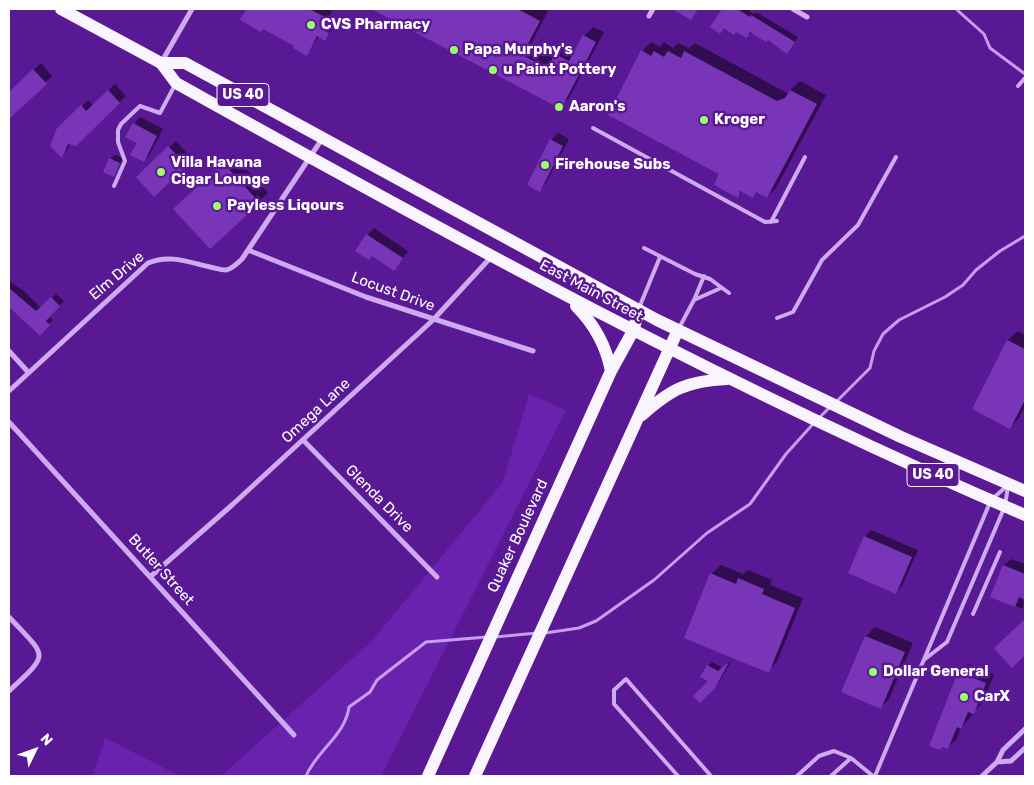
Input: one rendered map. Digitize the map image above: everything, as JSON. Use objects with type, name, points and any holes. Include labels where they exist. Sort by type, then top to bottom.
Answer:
[{"type":"main road","name":"East Main Street","points":[[61,9],[161,63],[176,83],[310,158],[668,350],[842,434],[1025,515]]},
{"type":"main road","name":"East Main Street","points":[[161,63],[185,63],[322,139],[678,330],[811,395],[1025,491]]},
{"type":"main road","points":[[568,297],[596,330],[611,371]]},
{"type":"main road","name":"Quaker Boulevard","points":[[428,776],[611,371],[633,331],[639,310]]},
{"type":"main road","points":[[475,776],[678,330]]},
{"type":"main road","points":[[638,418],[674,390],[693,383],[728,379]]},
{"type":"street","points":[[161,63],[192,9]]},
{"type":"street","points":[[649,16],[652,9]]},
{"type":"street","points":[[793,9],[807,17]]},
{"type":"street","name":"Elm Drive","points":[[9,391],[148,263],[160,258],[170,257],[226,270],[234,266],[248,250],[322,139]]},
{"type":"street","name":"Locust Drive","points":[[248,250],[432,320],[533,351]]},
{"type":"street","name":"Omega Lane","points":[[150,577],[303,440],[432,320],[492,256]]},
{"type":"street","points":[[9,351],[28,372]]},
{"type":"street","name":"Butler Street","points":[[9,422],[294,735]]},
{"type":"street","name":"Glenda Drive","points":[[303,440],[438,577]]},
{"type":"street","points":[[9,617],[32,641],[40,655],[40,660],[9,691]]},
{"type":"street","points":[[982,776],[997,762],[1003,750],[1025,728]]},
{"type":"street","points":[[997,762],[1011,761],[1025,748]]},
{"type":"lane","points":[[1018,86],[1025,78]]},
{"type":"lane","points":[[114,186],[125,164],[125,158],[118,142],[121,124],[140,106],[160,113],[176,83]]},
{"type":"lane","points":[[593,128],[765,222],[777,221]]},
{"type":"lane","points":[[771,222],[805,157]]},
{"type":"lane","points":[[777,318],[793,312],[822,260],[858,225],[896,158]]},
{"type":"lane","points":[[644,248],[695,274],[704,276],[717,283],[729,293]]},
{"type":"lane","points":[[639,310],[644,292],[660,257]]},
{"type":"lane","points":[[678,330],[704,276]]},
{"type":"lane","points":[[694,300],[721,288]]},
{"type":"lane","points":[[797,776],[819,756],[834,751],[851,758],[874,776],[991,500],[1008,484]]},
{"type":"lane","points":[[923,661],[946,642],[1005,506],[1008,484]]},
{"type":"lane","points":[[973,614],[1000,552]]},
{"type":"lane","points":[[678,776],[614,704],[614,690],[626,679],[711,776]]},
{"type":"lane","points":[[831,776],[851,758]]},
{"type":"shaded area","points":[[529,394],[566,410],[381,776],[221,776],[372,641],[503,482]]},
{"type":"shaded area","points":[[105,738],[180,776],[93,776]]},
{"type":"building","name":"CVS Pharmacy","points":[[246,9],[309,9],[327,18],[321,29],[329,33],[325,41],[317,36],[307,56],[293,48],[294,46],[263,29],[261,32],[240,20]]},
{"type":"building","points":[[371,9],[518,9],[540,21],[522,55],[547,68],[555,54],[569,61],[583,35],[596,42],[561,109]]},
{"type":"building","points":[[672,9],[698,9],[691,20]]},
{"type":"building","points":[[722,9],[737,9],[750,17],[751,15],[795,42],[787,54],[768,40],[766,42],[750,32],[747,38],[736,32],[734,35],[724,28],[720,34],[710,27]]},
{"type":"building","points":[[641,50],[651,56],[654,51],[664,57],[668,51],[681,58],[684,51],[777,101],[785,98],[790,90],[817,104],[767,198],[756,192],[753,198],[740,191],[738,198],[714,185],[719,174],[608,115]]},
{"type":"building","points":[[33,69],[47,84],[9,119],[9,92]]},
{"type":"building","points":[[108,90],[120,103],[76,146],[68,144],[62,158],[50,146],[57,128],[81,105],[86,111]]},
{"type":"building","points":[[133,123],[157,136],[144,162],[130,155],[137,143],[125,137]]},
{"type":"building","name":"Firehouse Subs","points":[[550,139],[563,146],[540,192],[527,185]]},
{"type":"building","name":"Villa Havana Cigar Lounge","points":[[168,146],[187,166],[154,197],[136,177]]},
{"type":"building","points":[[109,158],[120,163],[114,177],[103,172]]},
{"type":"building","name":"Payless Liqours","points":[[223,163],[260,203],[210,249],[173,209]]},
{"type":"building","points":[[366,234],[403,258],[394,271],[372,256],[369,260],[355,251]]},
{"type":"building","points":[[9,288],[36,311],[51,297],[60,306],[46,321],[50,325],[40,336],[9,307]]},
{"type":"building","points":[[1007,340],[1025,349],[1025,400],[1010,429],[972,409]]},
{"type":"building","points":[[864,536],[912,557],[896,594],[848,573]]},
{"type":"building","points":[[1003,565],[1025,574],[1025,600],[1019,597],[1015,607],[990,597]]},
{"type":"building","points":[[710,573],[736,584],[738,578],[764,589],[762,594],[795,608],[769,673],[684,638]]},
{"type":"building","points":[[1025,619],[1025,655],[1012,668],[994,648]]},
{"type":"building","name":"Dollar General","points":[[865,636],[905,652],[881,709],[841,692]]},
{"type":"building","points":[[727,663],[715,688],[700,703],[693,696],[708,681],[700,677],[707,665],[718,671]]},
{"type":"building","name":"CarX","points":[[958,672],[986,683],[974,714],[968,712],[961,729],[957,727],[948,749],[942,747],[940,750],[929,746]]},
{"type":"waterway","points":[[956,9],[984,34],[990,48],[1025,74]]},
{"type":"waterway","points":[[836,402],[870,368],[874,351],[883,334],[899,320],[945,297],[963,285],[976,270],[1000,251],[1025,236]]},
{"type":"waterway","points":[[819,418],[831,406]]},
{"type":"waterway","points":[[545,633],[579,628],[596,621],[654,580],[707,533],[750,504],[786,454],[813,424]]},
{"type":"waterway","points":[[495,637],[537,633]]},
{"type":"waterway","points":[[306,776],[317,758],[337,735],[349,707],[370,692],[377,680],[426,642],[487,637]]},
{"type":"place","name":"CVS Pharmacy","points":[[311,25]]},
{"type":"place","name":"Papa Murphy's","points":[[454,50]]},
{"type":"place","name":"u Paint Pottery","points":[[493,70]]},
{"type":"place","name":"Aaron's","points":[[559,107]]},
{"type":"place","name":"Kroger","points":[[704,120]]},
{"type":"place","name":"Firehouse Subs","points":[[545,165]]},
{"type":"place","name":"Villa Havana Cigar Lounge","points":[[161,172]]},
{"type":"place","name":"Payless Liqours","points":[[217,206]]},
{"type":"place","name":"Dollar General","points":[[873,672]]},
{"type":"place","name":"CarX","points":[[964,697]]}]
